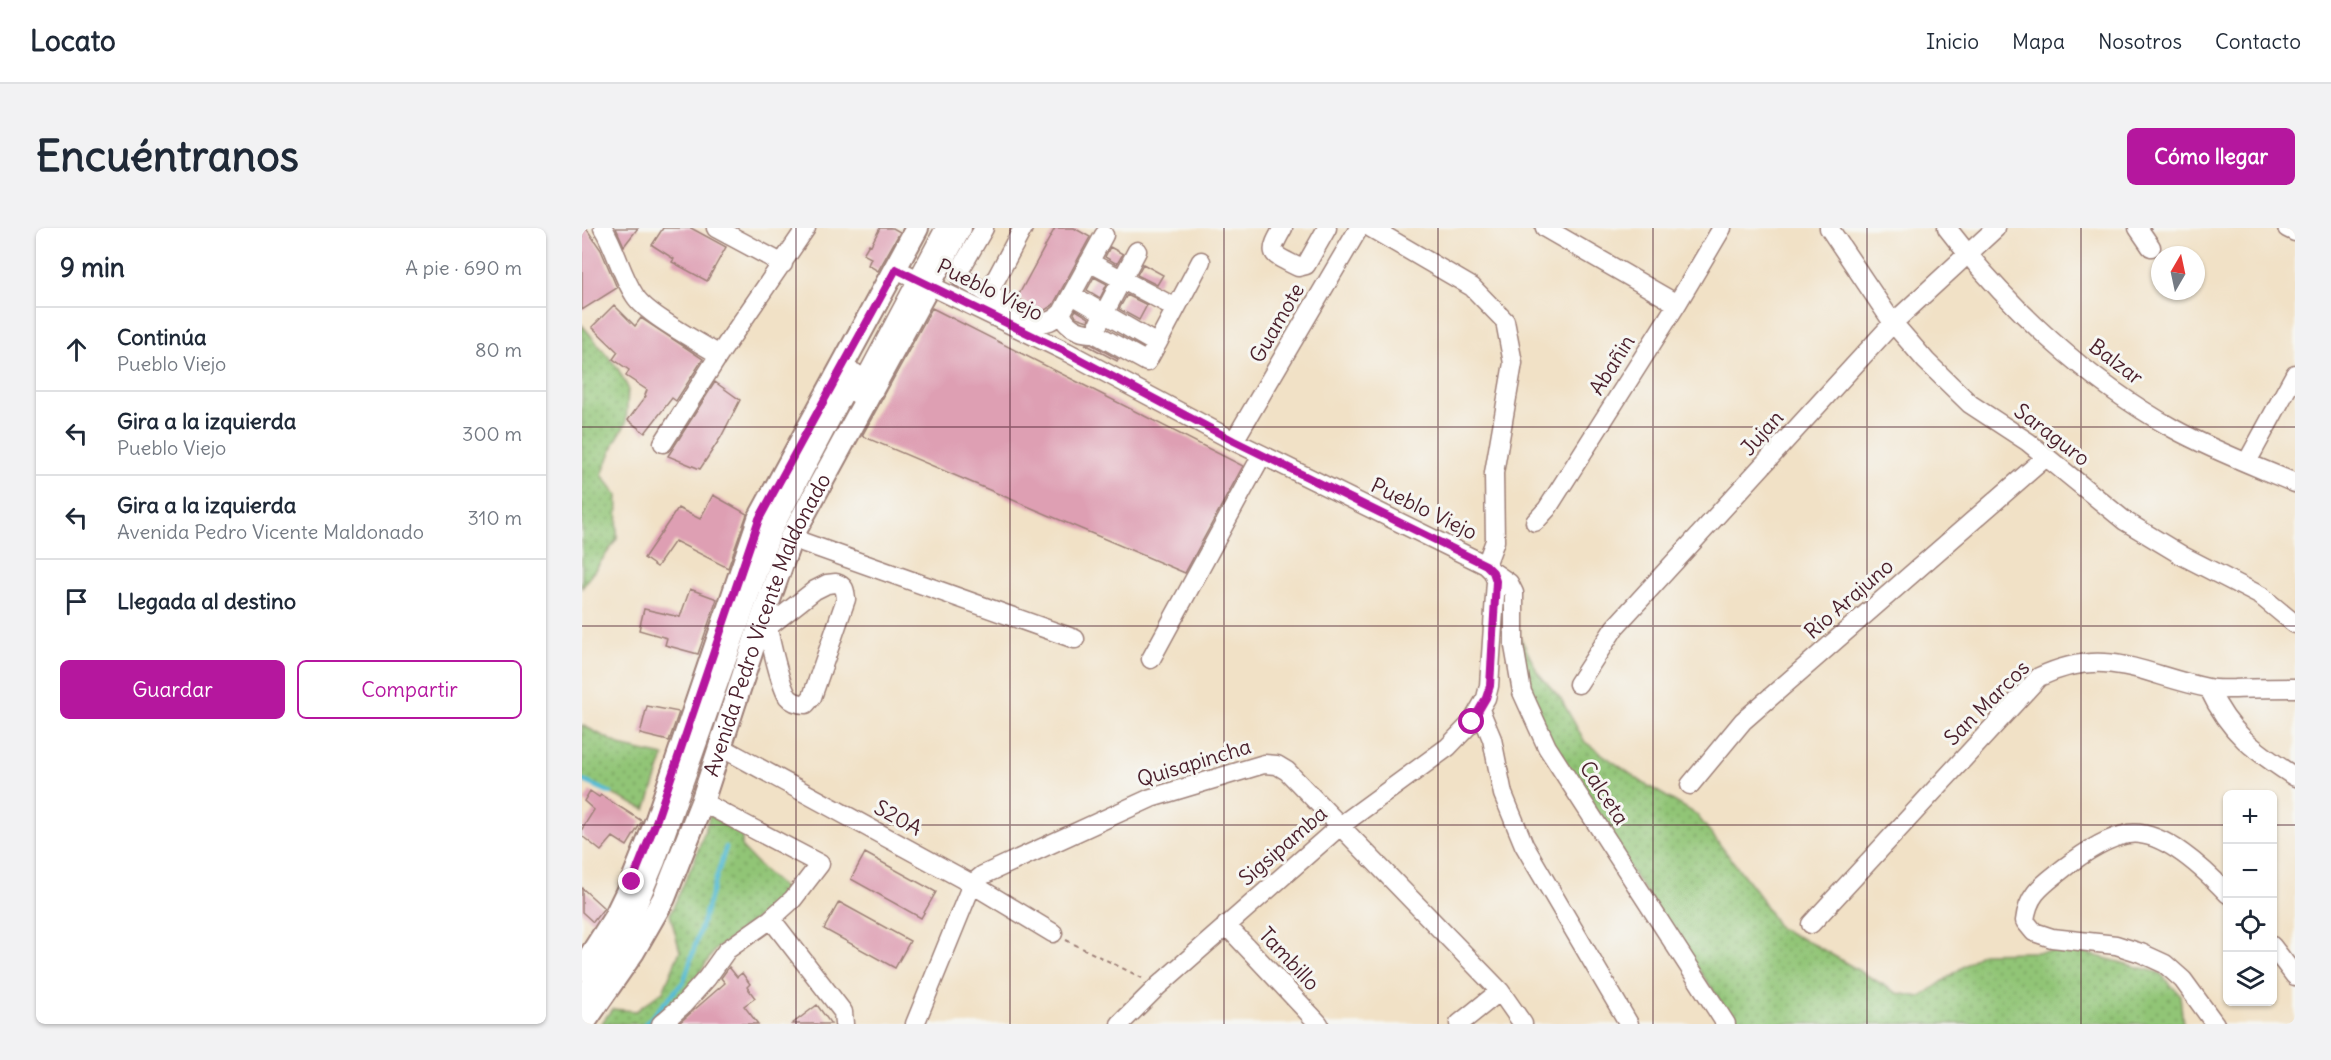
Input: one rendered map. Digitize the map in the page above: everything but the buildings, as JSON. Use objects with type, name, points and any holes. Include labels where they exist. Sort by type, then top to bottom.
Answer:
[{"type":"main road","name":"Avenida Pedro Vicente Maldonado","points":[[584,1024],[633,952],[664,898],[702,802],[719,746],[764,626],[791,538],[912,277],[917,228]]},
{"type":"main road","name":"Avenida Pedro Vicente Maldonado","points":[[585,957],[614,920],[656,822],[759,519],[912,277],[960,228]]},
{"type":"street","points":[[603,228],[612,243],[635,297],[655,314],[719,355]]},
{"type":"street","points":[[716,228],[783,264]]},
{"type":"street","points":[[663,443],[719,355],[806,228]]},
{"type":"street","points":[[582,1016],[618,964],[675,856],[697,797],[727,695],[777,551],[912,277],[932,228]]},
{"type":"street","points":[[582,999],[635,911],[656,861],[772,531],[912,277],[945,228]]},
{"type":"street","points":[[984,228],[960,270],[960,278],[989,292],[1034,321],[1041,323],[1051,321],[1062,312],[1104,235]]},
{"type":"street","points":[[989,292],[1023,228]]},
{"type":"street","points":[[1283,228],[1273,246],[1273,251],[1275,255],[1298,267],[1306,265],[1327,228]]},
{"type":"street","name":"Guamote","points":[[1234,441],[1359,228]]},
{"type":"street","points":[[1371,228],[1472,287],[1505,321],[1513,363],[1494,472],[1495,541],[1489,568],[1496,581],[1490,686],[1480,710],[1492,739],[1503,794],[1524,844],[1629,1024]]},
{"type":"street","points":[[1545,228],[1677,304]]},
{"type":"street","name":"Abañin","points":[[1534,522],[1547,509],[1677,304],[1722,228]]},
{"type":"street","name":"Saraguro","points":[[1829,228],[1893,323],[1926,361],[1970,404],[2028,442],[2126,522],[2183,556],[2261,596],[2295,624]]},
{"type":"street","name":"Balzar","points":[[1947,228],[1966,254],[2035,326],[2109,387],[2175,430],[2295,483]]},
{"type":"street","name":"Jujan","points":[[1578,684],[1615,627],[1893,323],[1996,228]]},
{"type":"street","points":[[2138,228],[2151,247]]},
{"type":"street","points":[[2287,228],[2295,232]]},
{"type":"street","points":[[1068,352],[1083,331],[1104,312],[1137,251]]},
{"type":"street","points":[[1062,312],[1064,322],[1147,362],[1201,261]]},
{"type":"street","points":[[1089,262],[1176,308]]},
{"type":"street","name":"Pueblo Viejo","points":[[912,277],[1068,352],[1234,441],[1489,568]]},
{"type":"street","points":[[1072,295],[1157,344]]},
{"type":"street","points":[[2247,462],[2295,374]]},
{"type":"street","points":[[1151,659],[1262,455]]},
{"type":"street","name":"Río Arajuno","points":[[1690,785],[1743,721],[2046,457]]},
{"type":"street","points":[[791,538],[1075,639]]},
{"type":"street","name":"Calceta","points":[[1489,568],[1509,583],[1514,593],[1514,646],[1522,692],[1547,747],[1726,1024]]},
{"type":"street","points":[[836,583],[845,589],[846,599],[816,686],[810,701],[806,704],[794,702],[783,687],[764,626],[827,584],[836,583]]},
{"type":"street","name":"San Marcos","points":[[1811,924],[2039,677],[2061,666],[2114,663],[2147,670],[2209,689],[2295,688]]},
{"type":"street","points":[[2209,689],[2219,711],[2231,728],[2245,742],[2295,777]]},
{"type":"street","name":"Sigsipamba","points":[[1120,1024],[1158,986],[1340,826],[1448,747],[1462,734],[1480,710]]},
{"type":"street","name":"S20A","points":[[719,746],[972,884],[1053,933]]},
{"type":"street","name":"Quisapincha","points":[[972,884],[995,868],[1151,798],[1264,764],[1277,765],[1287,771],[1500,990],[1523,1024]]},
{"type":"street","points":[[661,1024],[683,1005],[728,950],[771,919],[793,899],[820,864],[702,802]]},
{"type":"street","points":[[2216,1024],[2182,980],[2165,964],[2116,945],[2052,938],[2034,932],[2025,921],[2027,906],[2037,889],[2072,861],[2103,842],[2130,834],[2152,837],[2176,849],[2203,867],[2223,889]]},
{"type":"street","points":[[915,1024],[972,884]]},
{"type":"street","points":[[771,919],[843,1012],[844,1024]]},
{"type":"street","name":"Tambillo","points":[[1226,925],[1319,1024]]},
{"type":"street","points":[[2277,952],[2295,976]]},
{"type":"street","points":[[1460,1024],[1500,990]]},
{"type":"path","points":[[1053,933],[1158,986]]},
{"type":"green space","points":[[582,325],[617,367],[628,388],[626,423],[614,444],[602,475],[618,496],[617,539],[582,588]]},
{"type":"green space","points":[[1520,637],[1538,673],[1561,699],[1585,742],[1645,784],[1696,814],[1756,891],[1779,928],[1817,946],[1897,993],[1921,997],[1982,953],[2078,951],[2160,973],[2180,995],[2183,1024],[1736,1024],[1564,773],[1525,695]]},
{"type":"green space","points":[[582,725],[624,747],[664,756],[646,810],[582,780]]},
{"type":"green space","points":[[710,815],[742,834],[742,848],[787,891],[776,903],[715,950],[684,995],[654,1024],[601,1024],[612,1009],[636,1011],[663,991],[680,951],[670,914],[695,859]]},
{"type":"waterway","points":[[582,780],[611,793]]},
{"type":"waterway","points":[[645,1024],[684,981],[726,847]]},
{"type":"route","points":[[632,882],[656,822],[759,519],[896,269],[1066,352],[1234,441],[1486,565],[1493,572],[1496,581],[1490,686],[1472,722]]}]
